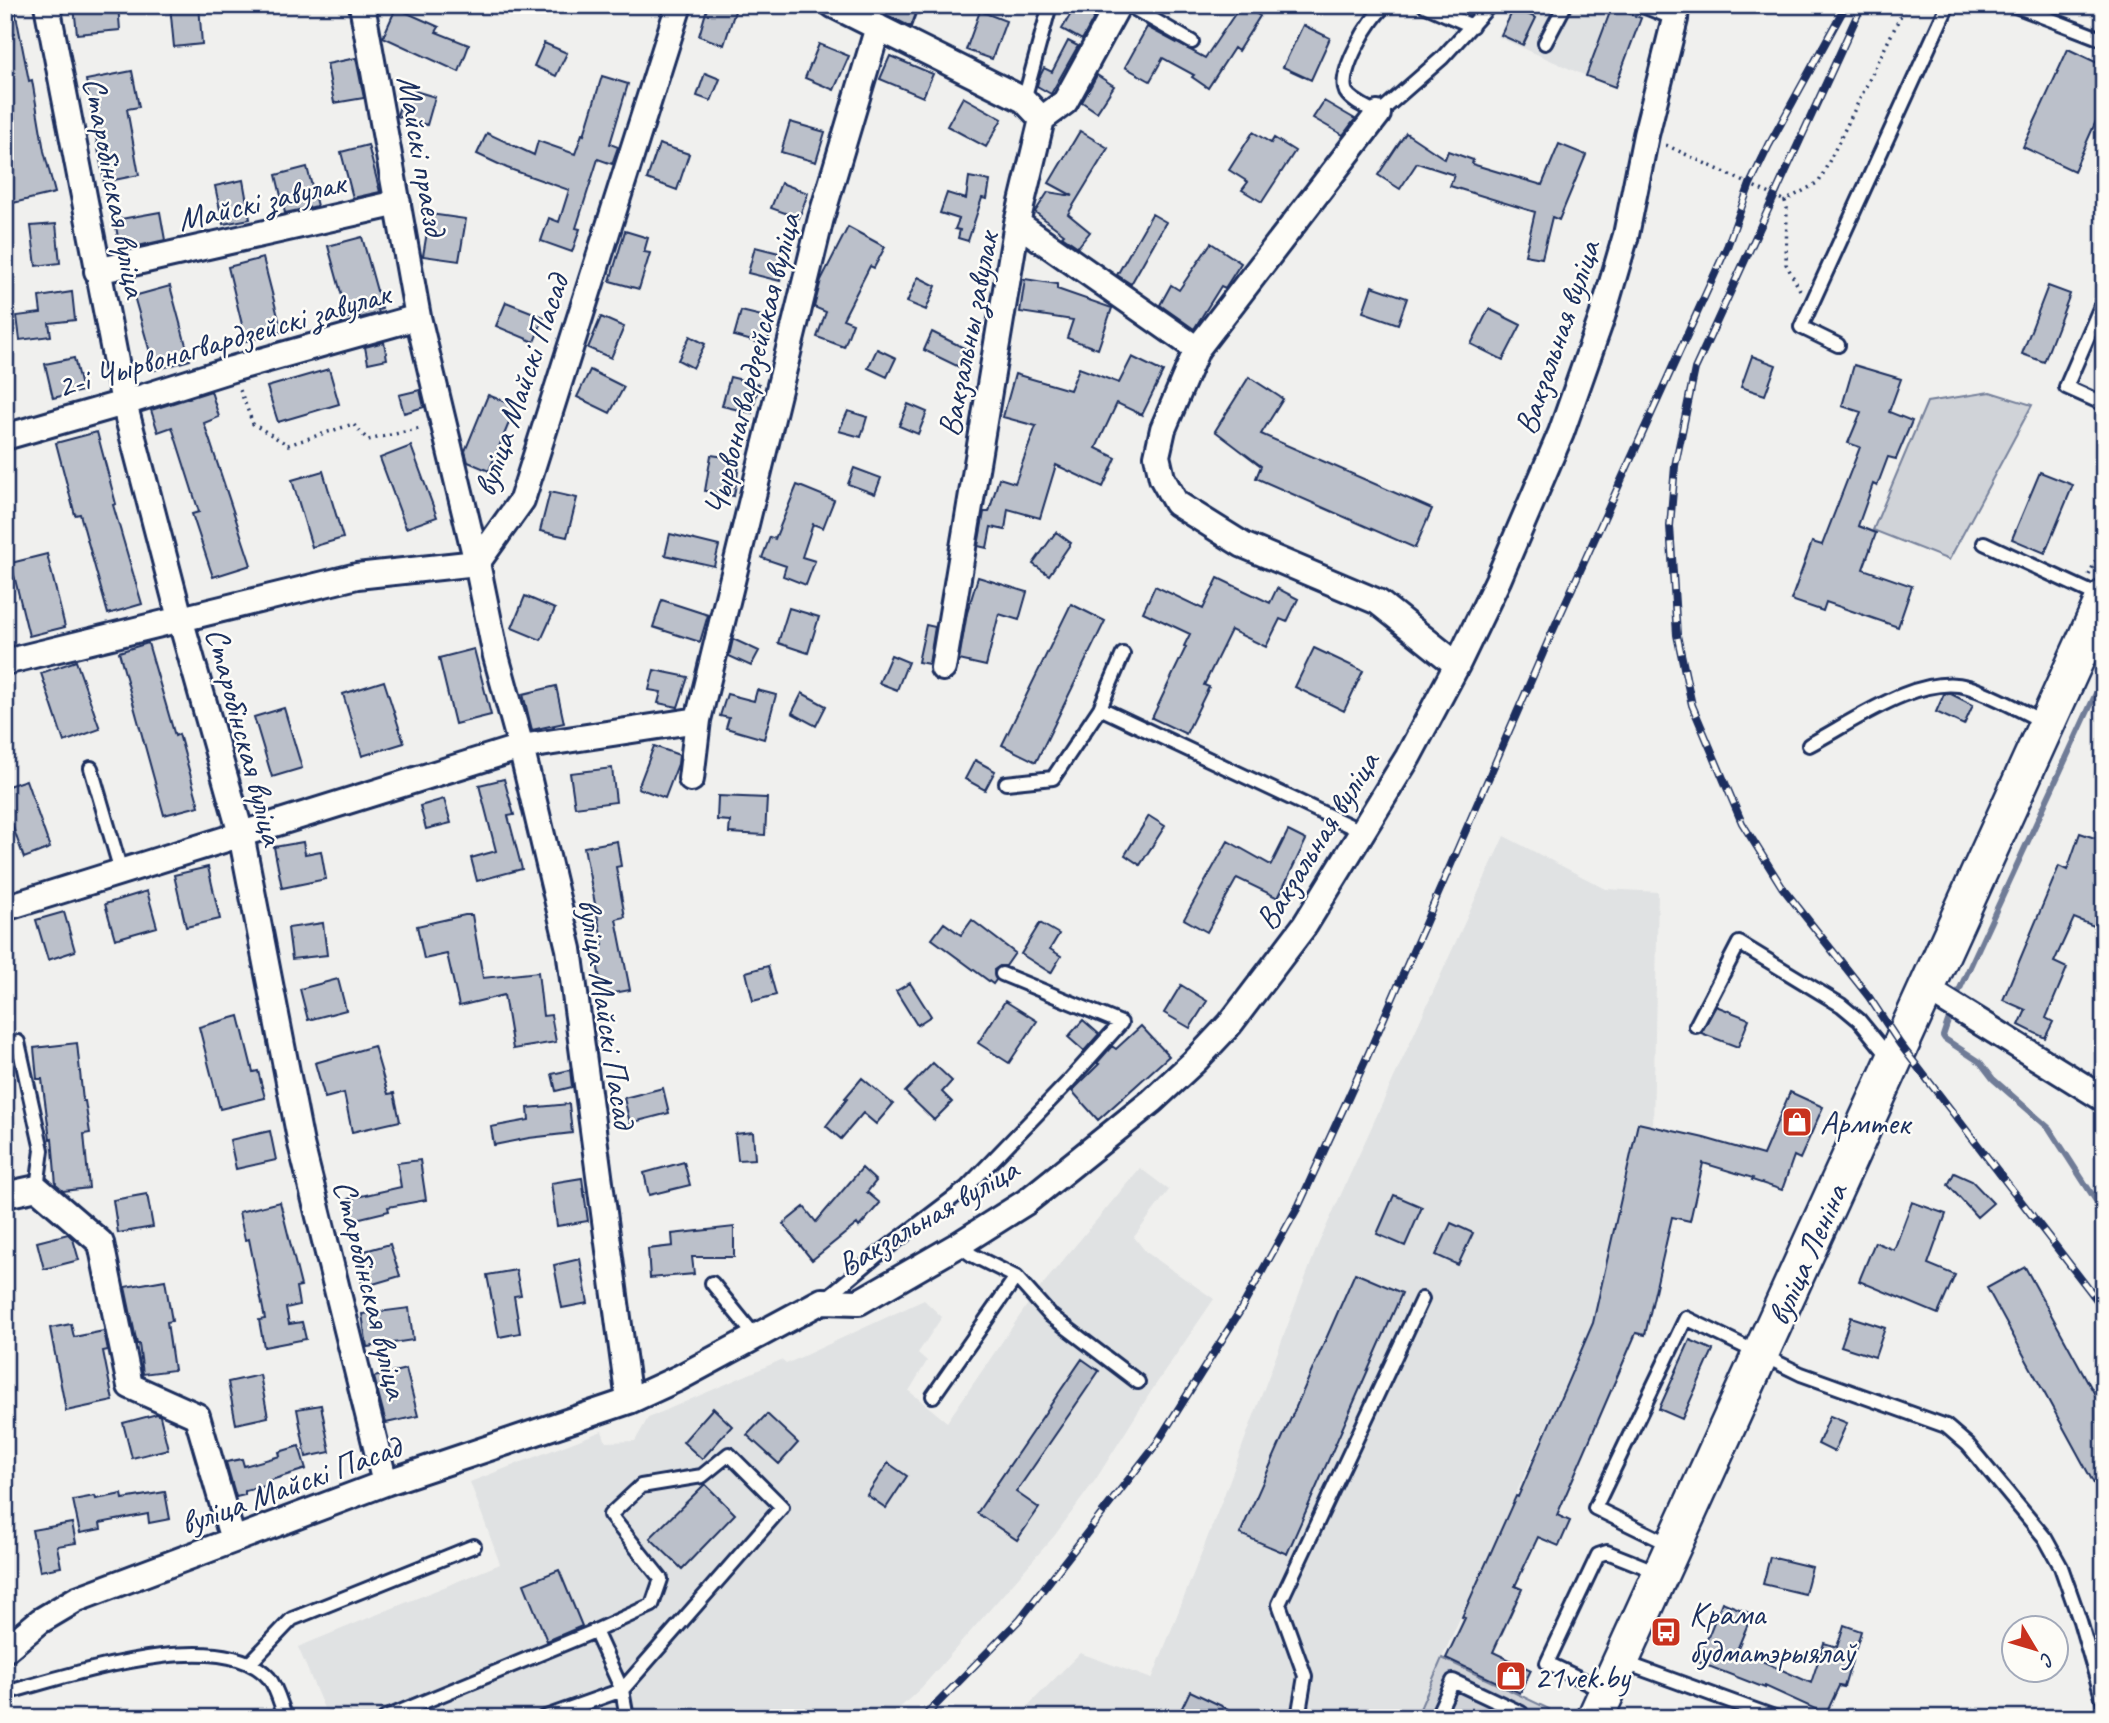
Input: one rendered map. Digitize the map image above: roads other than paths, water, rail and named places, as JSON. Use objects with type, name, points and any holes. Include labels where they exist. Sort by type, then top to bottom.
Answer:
[{"type":"main road","name":"вуліца Леніна","points":[[1607,1690],[2104,598]]},
{"type":"street","name":"Старобінская вуліца","points":[[47,5],[124,403],[180,618],[241,834],[301,1144],[385,1483]]},
{"type":"street","name":"Майскі праезд","points":[[362,5],[418,317],[477,563]]},
{"type":"street","name":"вуліца Майскі Пасад","points":[[5,1650],[40,1621],[77,1599],[385,1483],[629,1401],[569,950],[521,747],[496,656],[477,563],[522,500],[679,5]]},
{"type":"street","points":[[832,5],[1024,100],[1042,118]]},
{"type":"street","points":[[1017,223],[1042,118],[1065,102],[1118,5]]},
{"type":"street","name":"Вакзальная вуліца","points":[[629,1401],[679,1378],[822,1301],[859,1302],[1026,1202],[1152,1101],[1196,1060],[1230,1024],[1305,925],[1408,757],[1457,665],[1499,580],[1555,445],[1602,317],[1626,235],[1646,135],[1676,12]]},
{"type":"street","name":"Чырвонагвардзейская вуліца","points":[[691,779],[698,720],[821,218],[878,27]]},
{"type":"street","points":[[1378,114],[1197,349],[1163,429],[1157,456],[1162,478],[1176,503],[1243,545],[1378,602],[1457,665]]},
{"type":"street","name":"Майскі завулак","points":[[97,271],[398,204]]},
{"type":"street","name":"Вакзальны завулак","points":[[943,668],[1017,223],[1197,349]]},
{"type":"street","name":"2-і Чырвонагвардзейскі завулак","points":[[5,437],[418,317]]},
{"type":"street","points":[[5,662],[358,576],[477,563]]},
{"type":"street","points":[[5,908],[521,747],[698,720]]},
{"type":"street","points":[[1925,988],[2104,1099]]},
{"type":"street","points":[[5,1195],[37,1188],[101,1243],[131,1386],[197,1416],[233,1540]]},
{"type":"lane","points":[[1024,100],[1050,5]]},
{"type":"lane","points":[[1128,5],[1192,42]]},
{"type":"lane","points":[[1386,5],[1376,13],[1344,73],[1345,89],[1350,98],[1378,114],[1442,58],[1490,5]]},
{"type":"lane","points":[[1424,5],[1472,26]]},
{"type":"lane","points":[[1545,43],[1565,5]]},
{"type":"lane","points":[[1640,5],[1676,12]]},
{"type":"lane","points":[[1838,345],[1801,327],[1948,5]]},
{"type":"lane","points":[[2013,5],[2104,40]]},
{"type":"lane","points":[[2104,299],[2066,387],[2104,404]]},
{"type":"lane","points":[[1984,543],[2104,598]]},
{"type":"lane","points":[[1006,783],[1053,778],[1100,708],[1122,654]]},
{"type":"lane","points":[[1810,745],[1888,701],[1945,684],[1968,687],[2046,723]]},
{"type":"lane","points":[[1100,708],[1363,832]]},
{"type":"lane","points":[[91,768],[121,871]]},
{"type":"lane","points":[[1696,1026],[1739,943],[1841,1005],[1859,1020],[1892,1061]]},
{"type":"lane","points":[[822,1301],[966,1188],[1121,1023],[1002,974]]},
{"type":"lane","points":[[18,1042],[42,1150],[37,1188]]},
{"type":"lane","points":[[958,1245],[1016,1277],[1050,1315],[1138,1382]]},
{"type":"lane","points":[[933,1396],[1016,1277]]},
{"type":"lane","points":[[712,1283],[755,1336]]},
{"type":"lane","points":[[1298,1718],[1305,1676],[1279,1604],[1422,1298]]},
{"type":"lane","points":[[1667,1560],[1595,1508],[1686,1318],[1801,1374],[1945,1426],[1968,1445],[2045,1538],[2061,1567],[2080,1620],[2104,1704]]},
{"type":"lane","points":[[385,1718],[652,1605],[661,1580],[610,1515],[641,1486],[702,1476],[729,1454],[782,1507],[622,1690],[543,1718]]},
{"type":"lane","points":[[250,1663],[292,1619],[474,1546]]},
{"type":"lane","points":[[1667,1560],[1607,1552],[1598,1555],[1547,1663],[1607,1690],[1777,1718]]},
{"type":"lane","points":[[595,1631],[622,1690],[626,1718]]},
{"type":"lane","points":[[5,1693],[150,1656],[217,1656],[250,1663],[270,1679],[286,1718]]},
{"type":"lane","points":[[1436,1718],[1453,1681],[1521,1713],[1518,1718]]},
{"type":"waterway","points":[[1957,995],[2104,676]]},
{"type":"waterway","points":[[1948,1021],[1943,1036],[1945,1039],[1980,1062],[1993,1079],[2049,1128],[2104,1213]]},
{"type":"railway","points":[[923,1718],[1020,1619],[1157,1443],[1240,1311],[1299,1205],[1367,1057],[1550,637],[1727,247],[1750,184],[1846,5]]},
{"type":"railway","points":[[1862,5],[1695,369],[1675,466],[1670,526],[1677,635],[1692,705],[1742,823],[1782,887],[1869,997],[1900,1044],[2104,1309]]},
{"type":"place","name":"Армтек","points":[[1797,1122]]},
{"type":"place","name":"Крама будматэрыялаў","points":[[1666,1632]]},
{"type":"place","name":"21vek.by","points":[[1511,1676]]}]
